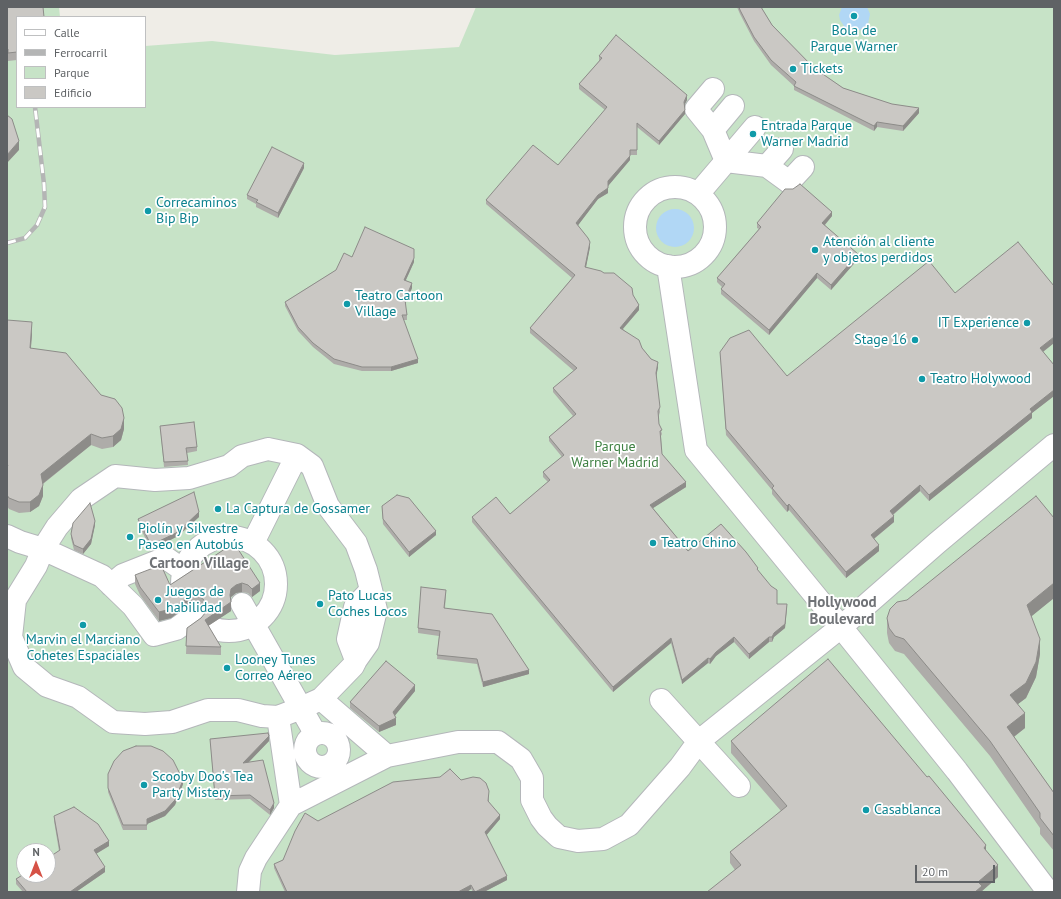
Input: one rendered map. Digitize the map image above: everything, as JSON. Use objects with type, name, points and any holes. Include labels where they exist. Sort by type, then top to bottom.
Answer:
[{"type":"street","points":[[713,89],[696,109],[713,130],[726,161]]},
{"type":"street","points":[[713,130],[733,106]]},
{"type":"street","points":[[698,194],[755,127]]},
{"type":"street","points":[[767,166],[782,149]]},
{"type":"street","points":[[726,161],[767,166],[789,182],[803,167]]},
{"type":"street","points":[[673,187],[686,189],[698,194],[707,203],[713,215],[715,229],[712,242],[705,254],[694,262],[681,266],[668,266],[655,262],[645,254],[638,243],[635,231],[636,218],[641,206],[649,196],[660,190],[673,187]]},
{"type":"street","points":[[668,266],[696,450],[841,627],[957,772],[1047,888]]},
{"type":"street","points":[[248,892],[250,871],[256,858],[291,805],[334,773],[387,756],[458,742],[498,742],[521,759],[532,778],[532,800],[541,818],[559,837],[578,841],[603,839],[629,826],[680,766],[698,741],[841,627],[937,543],[1054,445]]},
{"type":"street","points":[[268,449],[297,455],[312,466],[328,506],[356,543],[366,570],[370,591],[376,610],[368,643],[353,666],[321,699],[278,717],[262,716],[238,710],[208,710],[172,722],[143,724],[113,722],[78,697],[48,686],[24,667],[10,638],[15,600],[36,566],[43,549],[57,527],[81,500],[115,476],[155,480],[188,478],[229,466],[242,456],[268,449]]},
{"type":"street","points":[[252,543],[297,455]]},
{"type":"street","points":[[7,536],[20,542],[43,549],[102,576],[133,606],[154,635],[176,629],[194,616]]},
{"type":"street","points":[[233,537],[250,541],[252,543],[263,551],[272,564],[276,581],[274,598],[267,613],[254,624],[238,631],[222,631],[207,626],[194,616],[184,603],[181,587],[183,570],[190,556],[202,545],[217,538],[233,537]]},
{"type":"street","points":[[111,585],[123,574],[166,558],[183,570]]},
{"type":"street","points":[[242,604],[315,734],[324,732],[332,735],[338,742],[340,751],[334,773]]},
{"type":"street","points":[[321,699],[387,756]]},
{"type":"street","points":[[661,700],[739,786]]},
{"type":"street","points":[[278,717],[291,805]]},
{"type":"green space","name":"Parque Warner Madrid","points":[[7,7],[59,7],[60,16],[16,16],[16,108],[146,108],[146,46],[212,41],[335,55],[459,47],[476,7],[1054,7],[1054,892],[7,892]]},
{"type":"water","points":[[842,7],[867,7],[870,14],[868,24],[860,30],[851,31],[846,29],[840,20],[839,15]]},
{"type":"water","points":[[675,209],[685,212],[691,218],[694,228],[691,238],[685,244],[675,247],[665,244],[659,238],[656,228],[659,218],[665,212]]},
{"type":"building","points":[[7,7],[43,7],[44,16],[16,16],[16,52],[8,53]]},
{"type":"building","name":"Tickets","points":[[739,7],[761,7],[772,25],[814,68],[843,88],[892,104],[919,108],[903,126],[877,122],[874,126],[794,86],[796,82],[771,60],[754,37]]},
{"type":"building","points":[[616,35],[687,95],[684,102],[685,110],[659,141],[637,123],[637,150],[630,150],[630,156],[608,181],[608,188],[598,195],[576,223],[590,242],[585,267],[604,273],[614,273],[632,288],[633,295],[639,305],[620,328],[639,340],[642,348],[651,359],[658,362],[656,373],[660,407],[658,411],[659,424],[662,430],[660,431],[662,454],[686,482],[650,505],[688,551],[721,524],[746,552],[758,568],[757,569],[771,586],[777,590],[777,604],[787,604],[785,624],[774,633],[772,637],[769,637],[749,654],[734,637],[710,659],[708,658],[682,680],[671,638],[613,687],[472,517],[496,497],[510,514],[550,480],[543,472],[564,455],[549,437],[576,414],[553,388],[577,368],[530,328],[575,275],[486,200],[533,145],[558,165],[607,107],[579,84],[602,58],[599,56]]},
{"type":"building","points":[[7,115],[12,119],[19,141],[7,155]]},
{"type":"building","points":[[272,147],[304,163],[278,213],[256,202],[258,200],[247,195]]},
{"type":"building","points":[[800,184],[832,212],[822,223],[858,254],[831,285],[817,273],[769,330],[721,289],[725,284],[717,278],[761,227],[757,223],[785,189],[793,189]]},
{"type":"building","name":"Teatro Cartoon Village","points":[[365,227],[414,249],[414,258],[404,280],[412,283],[405,300],[407,315],[402,315],[418,359],[391,367],[362,367],[334,359],[313,343],[298,327],[285,302],[336,270],[344,253],[352,257]]},
{"type":"building","points":[[1018,242],[1054,286],[1054,337],[1040,348],[1054,365],[1054,390],[1030,409],[1032,412],[929,495],[920,485],[890,511],[894,516],[871,535],[879,545],[846,572],[789,504],[787,506],[772,488],[774,486],[726,429],[720,352],[730,338],[749,330],[787,376],[929,261],[955,293]]},
{"type":"building","points":[[7,320],[32,322],[30,348],[66,353],[101,395],[115,399],[122,408],[124,418],[121,429],[113,436],[102,438],[91,434],[41,474],[43,485],[39,495],[30,502],[19,502],[9,498],[7,495]]},
{"type":"building","points":[[194,422],[197,447],[186,448],[188,461],[164,462],[160,426]]},
{"type":"building","points":[[194,492],[199,512],[178,532],[151,545],[138,519]]},
{"type":"building","points":[[397,495],[409,498],[436,531],[409,552],[383,519],[382,506]]},
{"type":"building","points":[[1036,496],[1054,518],[1054,583],[1027,605],[1040,639],[1036,662],[1026,683],[1010,695],[1025,713],[1007,727],[1054,793],[1054,836],[1040,818],[1040,813],[990,741],[904,639],[895,636],[889,628],[887,618],[890,609],[897,602],[907,600]]},
{"type":"building","points":[[90,503],[95,521],[91,539],[83,549],[74,545],[71,534],[73,523]]},
{"type":"building","points":[[234,543],[260,583],[252,589],[248,585],[242,583],[236,585],[231,589],[231,602],[205,620],[221,647],[186,646],[187,628],[201,618],[206,612],[204,600],[199,596],[192,595],[171,609],[159,612],[140,587],[135,575],[161,565],[170,585]]},
{"type":"building","points":[[421,587],[446,590],[444,608],[492,614],[529,670],[483,682],[477,659],[437,655],[440,631],[418,628]]},
{"type":"building","points":[[828,659],[927,777],[929,776],[986,845],[984,848],[998,865],[978,882],[982,886],[975,892],[707,892],[741,865],[730,852],[787,806],[731,741]]},
{"type":"building","points":[[386,661],[415,685],[393,712],[396,718],[379,726],[350,702]]},
{"type":"building","points":[[268,733],[269,736],[243,763],[263,760],[274,803],[270,810],[250,795],[215,796],[210,739]]},
{"type":"building","name":"Scooby Doo's Tea Party Mistery","points":[[136,746],[151,746],[163,751],[173,760],[183,780],[175,800],[165,811],[147,819],[147,825],[123,825],[108,788],[108,774],[114,761],[123,751]]},
{"type":"building","points":[[450,769],[461,780],[473,777],[480,778],[486,783],[489,791],[488,801],[500,815],[485,832],[507,876],[475,892],[471,885],[458,892],[287,892],[274,864],[283,860],[295,831],[305,813],[318,821],[393,782],[440,777]]},
{"type":"building","points":[[74,807],[98,824],[109,841],[94,850],[105,867],[70,892],[27,892],[19,883],[56,883],[56,853],[60,850],[54,816]]},
{"type":"railway","points":[[7,243],[25,238],[37,225],[45,207],[44,184],[35,108]]},
{"type":"place","name":"Bola de Parque Warner","points":[[854,16]]},
{"type":"place","name":"Tickets","points":[[793,69]]},
{"type":"place","name":"Entrada Parque Warner Madrid","points":[[753,134]]},
{"type":"place","name":"Correcaminos Bip Bip","points":[[148,211]]},
{"type":"place","name":"Atención al cliente y objetos perdidos","points":[[815,250]]},
{"type":"place","name":"Teatro Cartoon Village","points":[[347,304]]},
{"type":"place","name":"IT Experience","points":[[1027,323]]},
{"type":"place","name":"Stage 16","points":[[915,340]]},
{"type":"place","name":"Teatro Holywood","points":[[922,379]]},
{"type":"place","name":"La Captura de Gossamer","points":[[218,509]]},
{"type":"place","name":"Piolín y Silvestre Paseo en Autobús","points":[[130,537]]},
{"type":"place","name":"Teatro Chino","points":[[653,543]]},
{"type":"place","name":"Juegos de habilidad","points":[[158,600]]},
{"type":"place","name":"Pato Lucas Coches Locos","points":[[320,604]]},
{"type":"place","name":"Marvin el Marciano Cohetes Espaciales","points":[[83,625]]},
{"type":"place","name":"Looney Tunes Correo Aéreo","points":[[227,668]]},
{"type":"place","name":"Scooby Doo's Tea Party Mistery","points":[[144,785]]},
{"type":"place","name":"Casablanca","points":[[866,810]]},
{"type":"district","name":"Cartoon Village","points":[[199,564]]},
{"type":"district","name":"Hollywood Boulevard","points":[[842,612]]}]
